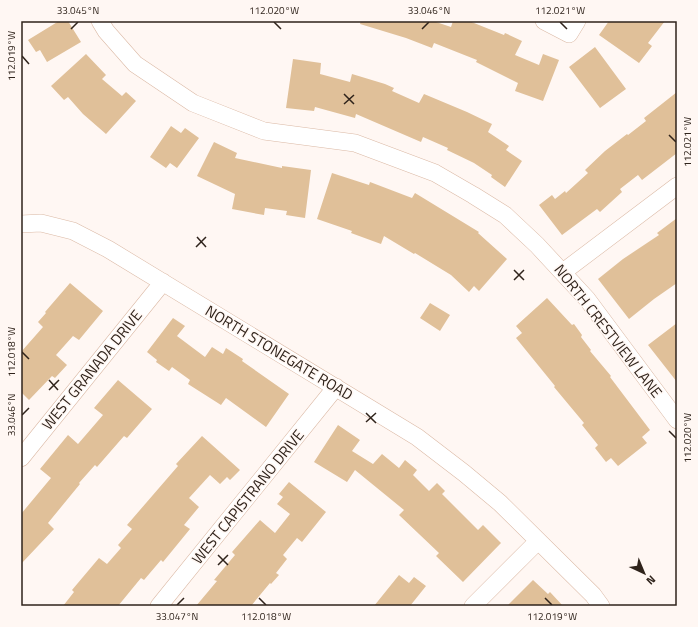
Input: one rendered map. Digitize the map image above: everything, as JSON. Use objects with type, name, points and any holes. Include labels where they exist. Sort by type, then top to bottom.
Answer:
[{"type":"street","name":"NORTH CRESTVIEW LANE","points":[[100,21],[135,64],[193,103],[264,131],[356,143],[435,173],[505,215],[537,245],[587,299],[677,420]]},
{"type":"street","points":[[544,21],[573,28]]},
{"type":"street","points":[[563,272],[677,186]]},
{"type":"street","name":"NORTH STONEGATE ROAD","points":[[21,224],[41,223],[73,231],[108,249],[417,437],[500,503],[593,595],[601,606]]},
{"type":"street","name":"WEST GRANADA DRIVE","points":[[21,458],[163,282]]},
{"type":"street","name":"WEST CAPISTRANO DRIVE","points":[[159,606],[336,387]]},
{"type":"street","points":[[473,606],[538,541]]},
{"type":"building","points":[[59,21],[68,21],[81,42],[47,62],[40,50],[36,52],[28,40]]},
{"type":"building","points":[[361,21],[433,21],[451,27],[453,21],[469,21],[504,35],[505,33],[522,41],[515,55],[539,65],[543,54],[559,60],[543,101],[515,91],[518,83],[476,62],[477,60],[434,43],[432,48],[406,38],[360,24]]},
{"type":"building","points":[[609,21],[665,21],[648,43],[652,46],[639,63],[599,35]]},
{"type":"building","points":[[595,47],[626,89],[600,108],[569,67]]},
{"type":"building","points":[[86,54],[106,75],[102,79],[122,96],[126,92],[136,101],[106,134],[83,114],[68,97],[64,100],[51,86]]},
{"type":"building","points":[[293,59],[321,63],[320,74],[350,82],[352,74],[385,84],[394,88],[392,91],[419,103],[424,94],[467,112],[492,124],[488,132],[509,146],[506,150],[522,161],[505,187],[491,177],[492,175],[474,163],[447,150],[448,148],[423,137],[421,142],[356,114],[355,118],[315,107],[314,111],[286,108]]},
{"type":"building","points":[[677,92],[677,153],[642,180],[638,175],[620,189],[622,192],[600,212],[597,209],[562,235],[539,205],[552,195],[555,199],[565,191],[566,193],[588,173],[585,170],[605,151],[646,121],[644,118]]},
{"type":"building","points":[[171,126],[181,133],[185,128],[199,138],[177,168],[170,163],[166,168],[150,157]]},
{"type":"building","points":[[214,142],[237,153],[235,158],[282,168],[282,166],[311,170],[305,218],[286,215],[287,211],[265,208],[264,215],[232,209],[235,194],[197,176]]},
{"type":"building","points":[[332,173],[369,185],[370,182],[412,198],[415,193],[479,232],[478,233],[507,259],[479,291],[474,286],[469,292],[451,275],[384,236],[381,244],[351,233],[352,231],[317,219]]},
{"type":"building","points":[[677,218],[677,283],[629,319],[598,279],[623,259],[659,235],[657,233]]},
{"type":"building","points":[[70,283],[103,311],[79,340],[73,336],[56,355],[67,365],[55,378],[52,376],[29,400],[21,392],[21,352],[43,327],[38,322],[46,313],[45,312]]},
{"type":"building","points":[[547,298],[572,325],[574,324],[582,335],[581,337],[591,350],[590,351],[611,376],[610,377],[650,430],[642,437],[647,443],[618,466],[611,458],[606,462],[595,448],[598,445],[582,425],[584,423],[516,338],[522,333],[516,326]]},
{"type":"building","points":[[430,303],[450,315],[440,331],[420,318]]},
{"type":"building","points":[[173,318],[185,326],[177,336],[205,357],[212,347],[223,354],[226,348],[289,394],[266,427],[226,398],[221,405],[188,384],[190,380],[172,367],[169,371],[156,362],[157,360],[147,352]]},
{"type":"building","points":[[677,323],[677,382],[648,345]]},
{"type":"building","points":[[118,380],[152,409],[127,438],[124,436],[97,467],[95,465],[79,483],[80,484],[48,523],[54,529],[21,564],[21,514],[51,478],[40,469],[68,435],[78,444],[103,415],[94,408]]},
{"type":"building","points":[[338,425],[360,440],[352,451],[373,464],[382,454],[399,468],[405,460],[417,470],[413,475],[429,491],[437,483],[445,491],[442,494],[478,530],[483,525],[501,543],[463,582],[436,556],[439,553],[399,515],[404,510],[355,470],[347,482],[314,462]]},
{"type":"building","points":[[202,436],[240,470],[230,480],[227,477],[220,484],[210,475],[189,498],[199,507],[184,525],[190,529],[163,562],[161,560],[144,580],[141,578],[118,606],[63,606],[74,592],[72,590],[99,558],[107,564],[121,548],[118,545],[132,529],[127,525],[178,466],[176,464]]},
{"type":"building","points":[[289,482],[326,512],[302,542],[297,538],[283,555],[287,559],[276,573],[279,575],[271,584],[270,583],[251,606],[196,606],[217,581],[214,580],[235,555],[232,552],[260,520],[275,533],[290,514],[277,504],[283,497],[279,494]]},
{"type":"building","points":[[399,575],[409,583],[414,577],[426,586],[410,606],[374,606]]},
{"type":"building","points":[[533,580],[548,594],[550,592],[563,606],[507,606]]}]
